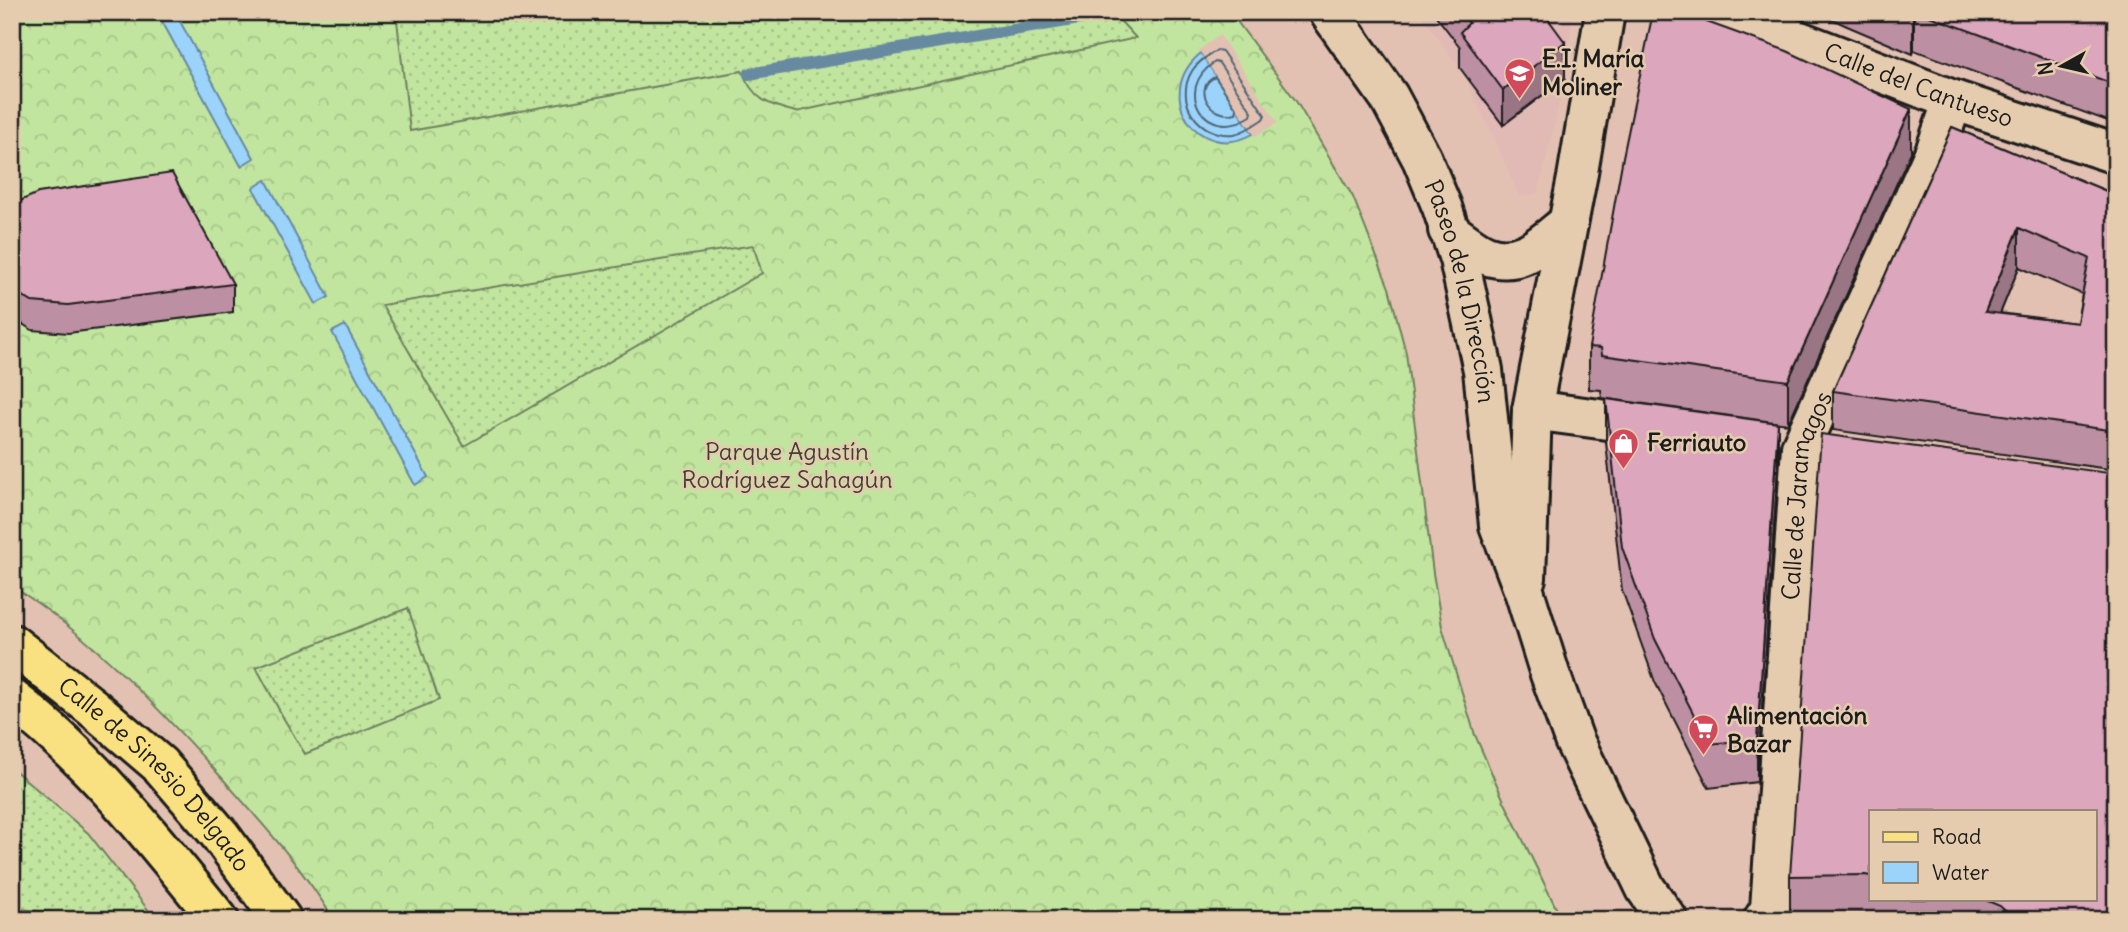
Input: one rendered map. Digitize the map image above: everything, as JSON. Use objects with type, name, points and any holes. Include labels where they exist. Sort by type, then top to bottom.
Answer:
[{"type":"main road","name":"Calle de Sinesio Delgado","points":[[12,644],[160,765],[220,835],[282,920]]},
{"type":"main road","name":"Calle de Sinesio Delgado","points":[[12,699],[62,743],[120,802],[219,920]]},
{"type":"street","name":"Paseo de la Dirección","points":[[1329,12],[1389,97],[1422,159],[1442,207],[1459,258],[1483,370],[1499,525],[1574,740],[1646,889],[1668,920]]},
{"type":"street","name":"Paseo de la Dirección","points":[[1525,594],[1532,410],[1603,36],[1605,12]]},
{"type":"street","name":"Calle del Cantueso","points":[[1724,12],[1953,100],[2116,154]]},
{"type":"street","name":"Calle de Jaramagos","points":[[1763,920],[1770,909],[1800,447],[1936,149],[1953,100]]},
{"type":"street","points":[[1448,230],[1486,255],[1515,260],[1538,247],[1568,223]]},
{"type":"street","points":[[1532,410],[1698,433]]},
{"type":"shaded area","name":"E.I. María Moliner","points":[[1419,12],[1573,12],[1565,78],[1538,193],[1519,197],[1498,146],[1460,68]]},
{"type":"green space","name":"Parque Agustín Rodríguez Sahagún","points":[[12,12],[1230,12],[1296,101],[1353,197],[1389,288],[1406,353],[1442,627],[1475,735],[1562,920],[334,920],[281,846],[174,725],[96,650],[41,605],[12,586]]},
{"type":"green space","points":[[396,12],[1112,12],[1136,38],[796,112],[777,107],[762,99],[746,81],[742,71],[410,131]]},
{"type":"green space","points":[[753,245],[762,273],[464,446],[382,305]]},
{"type":"green space","points":[[408,608],[439,700],[305,754],[256,667]]},
{"type":"green space","points":[[12,768],[88,833],[156,920],[117,920],[12,908]]},
{"type":"water","points":[[157,12],[175,12],[254,158],[241,166]]},
{"type":"water","points":[[1201,53],[1253,134],[1233,141],[1215,140],[1199,133],[1188,120],[1181,105],[1180,88],[1186,70]]},
{"type":"water","points":[[266,180],[329,297],[316,304],[253,188]]},
{"type":"water","points":[[345,325],[428,477],[415,485],[332,332]]},
{"type":"pier","points":[[1220,35],[1278,123],[1255,136],[1199,50]]},
{"type":"building","points":[[1461,12],[1543,12],[1565,42],[1503,90],[1460,32],[1469,23]]},
{"type":"building","points":[[1653,12],[1679,12],[1787,51],[1911,109],[1788,381],[1602,355],[1601,348],[1589,347],[1623,157]]},
{"type":"building","points":[[1919,12],[2116,12],[2116,85]]},
{"type":"building","points":[[1952,127],[2116,195],[2116,431],[1833,391]],"holes":[[[2019,228],[2089,258],[2077,323],[1985,312]]]},
{"type":"building","points":[[172,173],[233,284],[68,305],[32,302],[12,288],[12,210],[22,200],[38,193]]},
{"type":"building","points":[[1606,399],[1778,423],[1757,739],[1709,744],[1655,639],[1622,547]]},
{"type":"building","points":[[1821,434],[2116,474],[2116,920],[2015,920],[2000,906],[1985,900],[2096,900],[2096,810],[1869,810],[1869,876],[1790,876]]},
{"type":"waterway","points":[[749,74],[1109,14]]},
{"type":"place","name":"E.I. María Moliner","points":[[1519,100]]},
{"type":"place","name":"Ferriauto","points":[[1624,470]]},
{"type":"place","name":"Alimentación Bazar","points":[[1704,757]]}]
